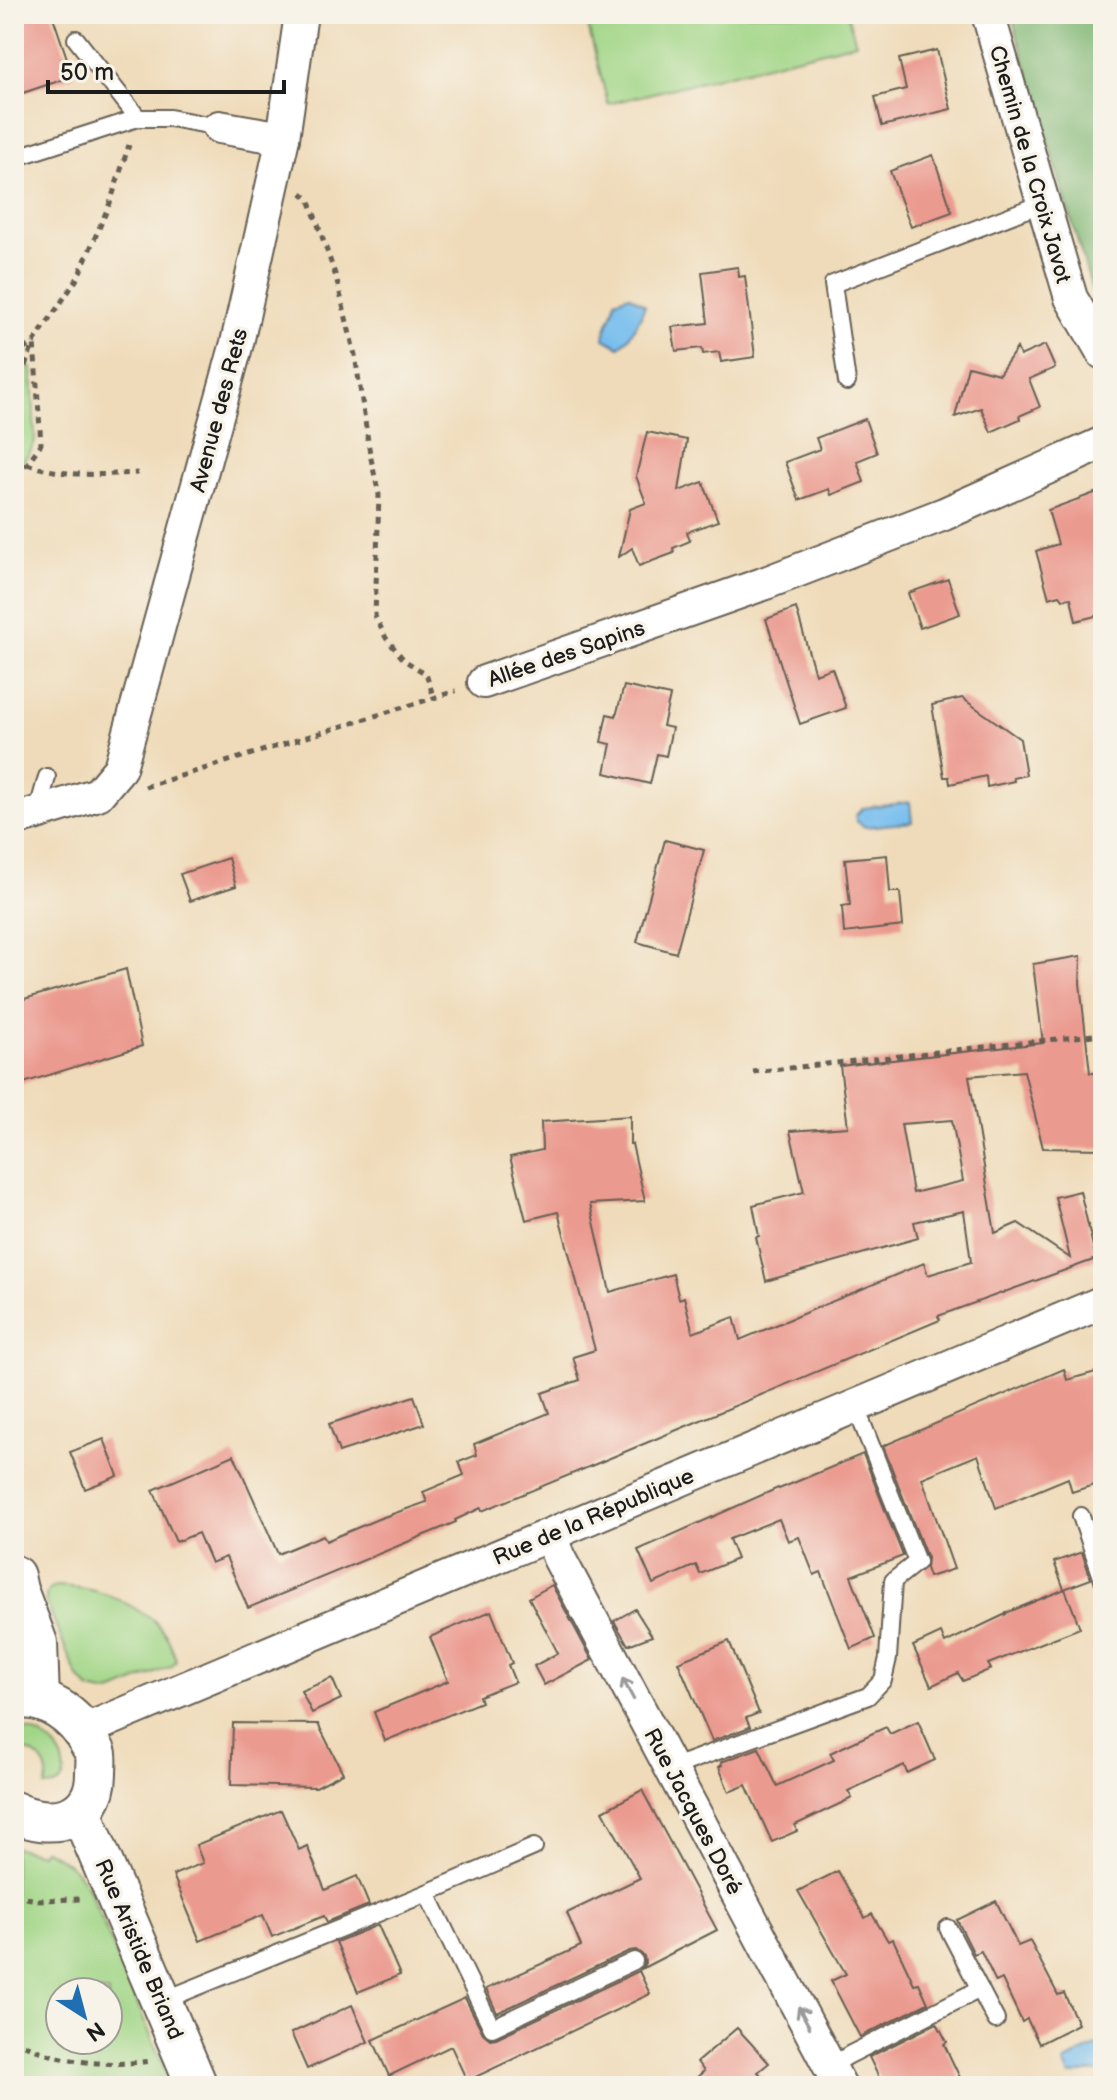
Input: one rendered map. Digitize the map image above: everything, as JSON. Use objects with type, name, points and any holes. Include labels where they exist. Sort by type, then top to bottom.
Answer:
[{"type":"street","name":"Avenue des Rets","points":[[98,794],[120,768],[237,343],[283,138],[301,14]]},
{"type":"street","name":"Chemin de la Croix Javot","points":[[988,14],[1071,298],[1103,353]]},
{"type":"street","points":[[219,127],[283,138]]},
{"type":"street","name":"Allée des Sapins","points":[[484,682],[777,578],[944,514],[1103,443]]},
{"type":"street","points":[[25,817],[98,794]]},
{"type":"street","name":"Rue de la République","points":[[83,1731],[1103,1302]]},
{"type":"street","name":"Rue Jacques Doré","points":[[550,1535],[559,1558],[835,2076]]},
{"type":"street","points":[[14,1576],[37,1643],[27,1700],[66,1713],[83,1731],[96,1754],[96,1783],[81,1812],[52,1821],[23,1817],[14,1812]]},
{"type":"street","name":"Rue Aristide Briand","points":[[81,1812],[190,2068]]},
{"type":"lane","points":[[76,39],[138,118]]},
{"type":"lane","points":[[14,158],[138,118],[170,118],[219,127]]},
{"type":"lane","points":[[847,382],[833,284],[1043,203]]},
{"type":"lane","points":[[25,817],[47,777]]},
{"type":"lane","points":[[671,1768],[868,1696],[883,1680],[888,1658],[893,1581],[917,1562],[855,1405]]},
{"type":"lane","points":[[1081,1516],[1103,1580]]},
{"type":"lane","points":[[162,2001],[534,1847]]},
{"type":"lane","points":[[427,1893],[492,2028],[634,1961]]},
{"type":"lane","points":[[948,1928],[996,2020]]},
{"type":"lane","points":[[835,2076],[849,2055],[980,1989]]},
{"type":"path","points":[[25,366],[34,342],[77,279],[110,203],[138,118]]},
{"type":"path","points":[[295,186],[309,199],[336,277],[355,355],[379,495],[375,616],[386,638],[404,660],[426,674],[434,698]]},
{"type":"path","points":[[14,356],[34,342]]},
{"type":"path","points":[[14,471],[27,464],[41,444],[34,342]]},
{"type":"path","points":[[27,464],[45,471],[86,475],[138,473]]},
{"type":"path","name":"Allée des Sapins","points":[[98,794],[126,793],[484,682]]},
{"type":"path","points":[[753,1072],[1103,1034]]},
{"type":"path","points":[[14,1896],[63,1901],[92,1897]]},
{"type":"path","points":[[14,2039],[43,2054],[84,2062],[149,2061],[190,2068]]},
{"type":"green space","points":[[585,14],[847,14],[856,43],[608,104]]},
{"type":"green space","points":[[1011,14],[1103,14],[1103,304],[1092,290]]},
{"type":"green space","points":[[18,364],[32,368],[35,441],[23,461],[14,466],[14,369]]},
{"type":"green space","points":[[56,1586],[99,1592],[147,1616],[165,1634],[176,1660],[172,1666],[114,1691],[104,1693],[90,1690],[77,1676],[46,1602],[47,1592]]},
{"type":"green space","points":[[14,1729],[39,1735],[56,1749],[64,1770],[60,1782],[45,1787],[44,1765],[35,1755],[14,1749]]},
{"type":"green space","points":[[14,1847],[40,1854],[43,1849],[67,1863],[83,1880],[172,2086],[14,2086]]},
{"type":"water","points":[[629,295],[645,305],[635,328],[620,347],[604,339],[605,333],[615,300]]},
{"type":"water","points":[[910,802],[912,822],[865,827],[856,821],[856,815],[863,808]]},
{"type":"water","points":[[1101,2043],[1103,2072],[1070,2076],[1064,2063]]},
{"type":"building","points":[[14,14],[52,14],[73,76],[14,96]]},
{"type":"building","points":[[937,50],[951,109],[882,126],[875,97],[906,89],[899,59]]},
{"type":"building","points":[[933,155],[952,212],[911,227],[890,171]]},
{"type":"building","points":[[738,267],[739,277],[745,276],[755,357],[721,362],[719,352],[703,354],[702,348],[676,351],[672,327],[708,323],[702,272]]},
{"type":"building","points":[[1045,345],[1055,368],[1029,379],[1040,407],[991,432],[981,408],[955,417],[968,366],[999,374],[1017,348],[1020,356]]},
{"type":"building","points":[[865,419],[877,453],[857,461],[864,482],[831,495],[829,489],[799,500],[785,462],[820,449],[816,438]]},
{"type":"building","points":[[647,432],[687,440],[679,491],[703,482],[718,521],[687,532],[690,541],[673,548],[674,553],[639,566],[632,548],[619,557],[630,509],[646,503],[636,476]]},
{"type":"building","points":[[1103,490],[1103,614],[1076,621],[1071,598],[1063,599],[1060,595],[1049,598],[1036,551],[1058,544],[1048,510]]},
{"type":"building","points":[[948,579],[960,614],[920,628],[908,593]]},
{"type":"building","points":[[796,608],[815,674],[832,668],[846,708],[800,724],[766,619]]},
{"type":"building","points":[[624,686],[670,696],[663,726],[672,728],[666,756],[657,754],[650,784],[605,773],[611,744],[601,742],[607,714],[616,716]]},
{"type":"building","points":[[962,698],[1020,739],[1026,775],[987,787],[986,776],[950,784],[949,777],[944,777],[932,705]]},
{"type":"building","points":[[665,840],[704,850],[676,953],[637,942]]},
{"type":"building","points":[[887,855],[890,892],[900,892],[903,926],[844,933],[842,906],[850,905],[845,859]]},
{"type":"building","points":[[228,858],[236,886],[190,901],[180,874]]},
{"type":"building","points":[[1081,956],[1080,983],[1090,1073],[1103,1073],[1103,1149],[1043,1148],[1024,1071],[969,1076],[995,1233],[1018,1223],[1070,1258],[1055,1197],[1080,1191],[1096,1259],[938,1316],[940,1320],[482,1511],[481,1508],[456,1522],[248,1608],[226,1557],[211,1563],[198,1533],[176,1542],[153,1490],[234,1455],[278,1554],[323,1535],[326,1541],[427,1502],[423,1492],[464,1475],[459,1462],[477,1455],[474,1444],[549,1413],[542,1393],[580,1380],[573,1357],[595,1350],[558,1212],[526,1220],[510,1157],[542,1150],[541,1122],[630,1116],[630,1144],[645,1201],[590,1204],[610,1292],[673,1274],[679,1299],[684,1297],[693,1333],[734,1317],[740,1340],[924,1263],[928,1275],[971,1262],[964,1211],[914,1222],[918,1238],[766,1281],[756,1237],[759,1236],[753,1205],[804,1192],[790,1131],[848,1127],[840,1066],[1043,1043],[1033,964]],"holes":[[[952,1120],[963,1181],[913,1193],[901,1124]]]},
{"type":"building","points":[[126,969],[142,1046],[14,1086],[14,1002]]},
{"type":"building","points":[[1064,1369],[1067,1380],[1103,1370],[1103,1482],[1072,1492],[1068,1478],[996,1508],[978,1455],[922,1478],[954,1569],[929,1577],[927,1558],[883,1446]]},
{"type":"building","points":[[414,1396],[424,1424],[339,1452],[329,1424]]},
{"type":"building","points":[[104,1439],[118,1476],[85,1489],[70,1452]]},
{"type":"building","points":[[863,1454],[903,1556],[851,1576],[875,1638],[851,1649],[821,1572],[814,1575],[799,1537],[788,1541],[779,1519],[729,1539],[737,1559],[700,1574],[696,1565],[653,1584],[638,1550]]},
{"type":"building","points":[[1082,1552],[1091,1579],[1064,1589],[1054,1562]]},
{"type":"building","points":[[552,1585],[592,1660],[544,1685],[534,1666],[558,1653],[529,1598]]},
{"type":"building","points":[[1065,1589],[1080,1628],[988,1664],[991,1669],[963,1681],[958,1673],[931,1686],[913,1646],[941,1633],[945,1643]]},
{"type":"building","points":[[635,1609],[652,1636],[628,1645],[614,1621]]},
{"type":"building","points":[[491,1611],[512,1663],[508,1665],[515,1682],[479,1696],[481,1702],[385,1741],[374,1712],[448,1681],[430,1637]]},
{"type":"building","points":[[729,1641],[759,1713],[746,1718],[750,1727],[712,1741],[678,1662]]},
{"type":"building","points":[[332,1678],[341,1699],[312,1713],[301,1691]]},
{"type":"building","points":[[918,1721],[935,1760],[907,1773],[904,1765],[848,1791],[852,1798],[795,1825],[797,1831],[772,1842],[746,1785],[729,1792],[719,1767],[721,1762],[759,1748],[777,1786],[834,1760],[830,1753],[886,1727],[890,1734]]},
{"type":"building","points":[[233,1723],[318,1724],[343,1773],[316,1787],[231,1785]]},
{"type":"building","points":[[642,1790],[717,1930],[641,1969],[645,1963],[644,1956],[636,1950],[629,1951],[497,2013],[486,1989],[581,1946],[567,1913],[640,1878],[603,1811]]},
{"type":"building","points":[[281,1810],[299,1850],[307,1846],[325,1890],[357,1876],[369,1905],[327,1922],[324,1916],[272,1937],[263,1915],[200,1941],[173,1875],[203,1863],[196,1845]]},
{"type":"building","points":[[838,1871],[865,1918],[872,1914],[888,1941],[893,1939],[914,1984],[919,1983],[928,2003],[860,2037],[831,1981],[846,1974],[798,1891]]},
{"type":"building","points":[[996,1901],[1018,1946],[1030,1941],[1058,1995],[1064,1993],[1078,2024],[1039,2044],[1027,2019],[1022,2022],[1002,1979],[996,1982],[981,1951],[974,1954],[957,1920]]},
{"type":"building","points":[[378,1925],[400,1975],[358,1992],[336,1942]]},
{"type":"building","points":[[639,1971],[650,1994],[467,2081],[451,2046],[389,2076],[373,2040],[465,1998],[483,2033],[490,2039],[496,2038]]},
{"type":"building","points":[[352,2005],[368,2042],[307,2069],[291,2033]]},
{"type":"building","points":[[937,2023],[964,2086],[883,2086],[869,2057]]},
{"type":"building","points":[[737,2028],[769,2063],[758,2072],[771,2086],[687,2086],[704,2071],[697,2062]]}]
